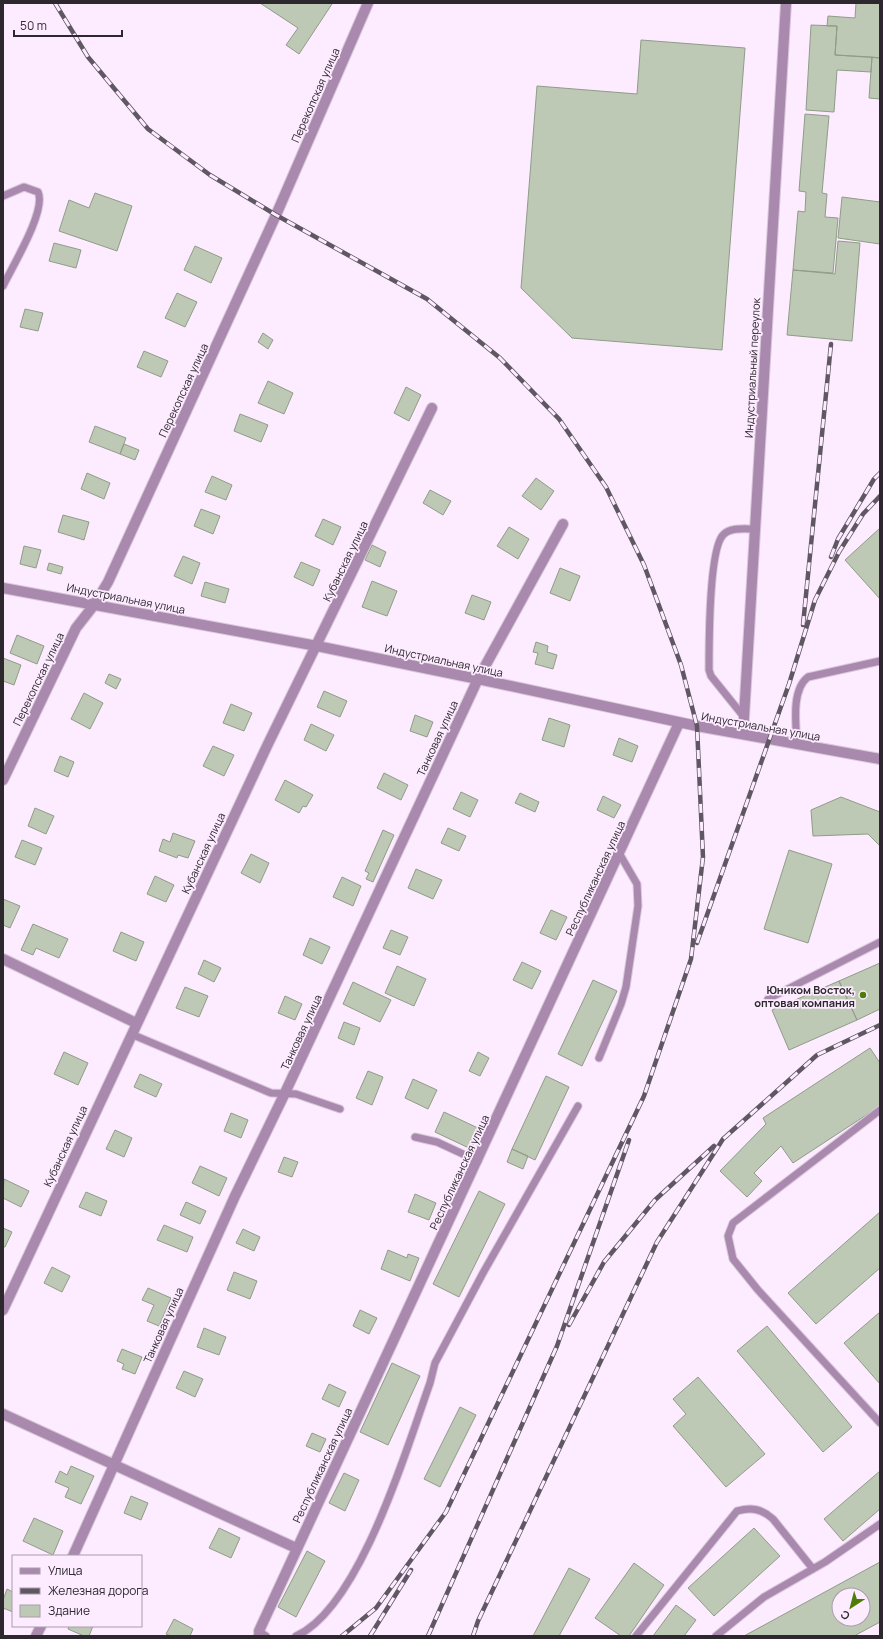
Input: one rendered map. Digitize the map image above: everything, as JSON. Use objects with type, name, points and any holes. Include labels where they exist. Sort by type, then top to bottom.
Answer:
[{"type":"street","name":"Перекопская улица","points":[[3,780],[76,628],[94,605],[108,582],[257,257],[368,3]]},
{"type":"street","name":"Индустриальный переулок","points":[[743,734],[786,3]]},
{"type":"street","name":"Кубанская улица","points":[[3,1310],[136,1023],[267,746],[432,408]]},
{"type":"street","name":"Танковая улица","points":[[73,1555],[209,1252],[284,1095],[478,678],[563,524]]},
{"type":"street","name":"Индустриальная улица","points":[[3,588],[317,646],[478,678],[679,723],[880,760]]},
{"type":"street","name":"Республиканская улица","points":[[261,1634],[296,1548],[478,1161],[679,723]]},
{"type":"street","points":[[3,959],[136,1023]]},
{"type":"street","points":[[3,1414],[296,1548]]},
{"type":"street","points":[[36,1636],[40,1627]]},
{"type":"lane","points":[[3,196],[24,187],[38,192],[40,196],[35,220],[3,286]]},
{"type":"lane","points":[[744,717],[711,676],[709,670],[713,575],[718,541],[723,535],[729,530],[755,529]]},
{"type":"lane","points":[[797,744],[796,705],[803,681],[808,677],[880,660]]},
{"type":"lane","points":[[599,1058],[621,1004],[626,987],[638,906],[637,884],[619,853]]},
{"type":"lane","points":[[768,999],[880,942]]},
{"type":"lane","points":[[131,1034],[243,1083],[271,1093],[284,1095],[296,1094],[340,1109]]},
{"type":"lane","points":[[296,1636],[312,1626],[333,1605],[354,1572],[381,1519],[436,1363],[483,1274],[578,1106]]},
{"type":"lane","points":[[880,1110],[733,1223],[728,1236],[733,1259],[758,1290],[880,1423]]},
{"type":"lane","points":[[415,1137],[437,1142],[478,1161]]},
{"type":"lane","points":[[636,1636],[737,1511],[750,1508],[766,1512],[814,1569]]},
{"type":"lane","points":[[716,1636],[764,1597],[814,1569],[880,1524]]},
{"type":"building","points":[[260,3],[332,4],[299,54],[286,45],[298,28]]},
{"type":"building","points":[[856,3],[880,3],[880,58],[835,55],[837,26],[827,26],[828,16],[855,18]]},
{"type":"building","points":[[811,25],[837,26],[835,55],[872,57],[871,72],[837,70],[834,112],[806,110]]},
{"type":"building","points":[[641,40],[745,48],[722,350],[572,338],[521,288],[537,86],[637,94]]},
{"type":"building","points":[[872,57],[880,58],[880,99],[869,98]]},
{"type":"building","points":[[805,114],[829,116],[822,193],[827,194],[825,217],[838,218],[833,273],[793,270],[798,211],[805,212],[806,192],[799,191]]},
{"type":"building","points":[[95,193],[132,206],[117,251],[59,231],[69,200],[89,208]]},
{"type":"building","points":[[842,197],[880,202],[880,244],[838,238]]},
{"type":"building","points":[[838,241],[860,243],[852,341],[787,335],[793,270],[835,274]]},
{"type":"building","points":[[54,243],[81,250],[76,268],[49,261]]},
{"type":"building","points":[[195,246],[222,258],[211,283],[184,270]]},
{"type":"building","points":[[177,293],[197,302],[185,327],[165,318]]},
{"type":"building","points":[[25,309],[43,313],[38,331],[20,327]]},
{"type":"building","points":[[263,333],[273,340],[268,349],[258,342]]},
{"type":"building","points":[[144,351],[168,361],[161,377],[137,367]]},
{"type":"building","points":[[268,381],[293,393],[284,414],[258,403]]},
{"type":"building","points":[[406,387],[421,395],[409,421],[394,413]]},
{"type":"building","points":[[240,414],[268,425],[261,442],[234,431]]},
{"type":"building","points":[[95,426],[126,438],[120,454],[89,442]]},
{"type":"building","points":[[124,444],[139,450],[135,460],[120,454]]},
{"type":"building","points":[[87,473],[110,483],[104,499],[81,489]]},
{"type":"building","points":[[212,476],[232,485],[226,500],[205,492]]},
{"type":"building","points":[[536,478],[554,491],[541,510],[522,496]]},
{"type":"building","points":[[430,490],[451,501],[443,515],[423,503]]},
{"type":"building","points":[[201,509],[220,516],[213,534],[194,526]]},
{"type":"building","points":[[63,515],[89,522],[84,540],[58,532]]},
{"type":"building","points":[[323,519],[341,527],[333,545],[315,536]]},
{"type":"building","points":[[509,527],[529,539],[518,559],[497,546]]},
{"type":"building","points":[[880,528],[880,599],[845,560]]},
{"type":"building","points":[[372,545],[386,552],[380,567],[365,560]]},
{"type":"building","points":[[24,546],[41,550],[36,568],[20,564]]},
{"type":"building","points":[[183,556],[200,563],[192,584],[174,576]]},
{"type":"building","points":[[301,562],[320,570],[313,586],[294,577]]},
{"type":"building","points":[[49,563],[63,567],[61,574],[47,570]]},
{"type":"building","points":[[560,568],[580,576],[570,601],[550,593]]},
{"type":"building","points":[[372,581],[397,591],[387,616],[362,607]]},
{"type":"building","points":[[205,582],[229,589],[225,603],[201,596]]},
{"type":"building","points":[[472,595],[491,602],[484,620],[465,613]]},
{"type":"building","points":[[17,635],[44,646],[37,664],[10,653]]},
{"type":"building","points":[[536,642],[548,646],[547,652],[557,655],[553,669],[535,664],[538,653],[533,652]]},
{"type":"building","points":[[3,658],[21,665],[14,685],[3,681]]},
{"type":"building","points":[[109,674],[121,679],[116,689],[105,683]]},
{"type":"building","points":[[324,691],[347,701],[340,717],[317,707]]},
{"type":"building","points":[[84,693],[103,703],[90,729],[71,719]]},
{"type":"building","points":[[231,704],[252,713],[244,731],[223,723]]},
{"type":"building","points":[[415,715],[433,722],[427,737],[410,731]]},
{"type":"building","points":[[549,718],[570,725],[564,747],[542,740]]},
{"type":"building","points":[[311,724],[334,735],[326,751],[304,740]]},
{"type":"building","points":[[619,738],[638,746],[632,762],[613,755]]},
{"type":"building","points":[[213,746],[234,755],[224,776],[203,766]]},
{"type":"building","points":[[60,756],[74,762],[68,777],[54,771]]},
{"type":"building","points":[[384,773],[408,785],[401,800],[377,788]]},
{"type":"building","points":[[285,780],[313,795],[306,807],[303,806],[299,813],[275,800]]},
{"type":"building","points":[[461,792],[478,800],[470,817],[453,809]]},
{"type":"building","points":[[520,793],[539,802],[535,812],[515,803]]},
{"type":"building","points":[[603,796],[621,805],[614,818],[597,810]]},
{"type":"building","points":[[841,797],[880,812],[880,846],[868,834],[813,836],[811,810]]},
{"type":"building","points":[[35,808],[54,816],[46,834],[28,826]]},
{"type":"building","points":[[448,828],[466,836],[459,851],[441,843]]},
{"type":"building","points":[[383,830],[394,835],[373,882],[366,879],[369,873],[365,871]]},
{"type":"building","points":[[173,833],[195,841],[188,858],[178,855],[177,858],[159,851],[163,839],[170,842]]},
{"type":"building","points":[[22,840],[42,848],[35,865],[15,857]]},
{"type":"building","points":[[789,850],[832,864],[808,943],[764,929]]},
{"type":"building","points":[[251,854],[269,863],[260,883],[241,873]]},
{"type":"building","points":[[416,869],[442,880],[433,899],[408,888]]},
{"type":"building","points":[[155,876],[174,885],[166,902],[147,894]]},
{"type":"building","points":[[342,877],[361,886],[353,906],[333,897]]},
{"type":"building","points":[[3,899],[20,906],[10,928],[3,925]]},
{"type":"building","points":[[551,910],[567,917],[556,940],[540,933]]},
{"type":"building","points":[[33,924],[68,939],[59,958],[36,948],[33,955],[21,950]]},
{"type":"building","points":[[391,930],[408,937],[400,955],[383,948]]},
{"type":"building","points":[[121,932],[144,942],[136,961],[113,951]]},
{"type":"building","points":[[310,938],[330,947],[322,964],[303,955]]},
{"type":"building","points":[[204,960],[221,968],[214,982],[198,974]]},
{"type":"building","points":[[522,962],[541,971],[532,989],[513,980]]},
{"type":"building","name":"Юником Восток, оптовая компания","points":[[880,963],[880,1009],[857,1020],[839,981]]},
{"type":"building","points":[[397,966],[426,979],[414,1006],[385,993]]},
{"type":"building","points":[[593,980],[617,991],[582,1066],[558,1054]]},
{"type":"building","points":[[839,981],[857,1020],[789,1050],[772,1010]]},
{"type":"building","points":[[353,982],[391,1000],[380,1022],[343,1004]]},
{"type":"building","points":[[185,987],[208,996],[199,1017],[176,1008]]},
{"type":"building","points":[[285,996],[302,1004],[295,1020],[278,1013]]},
{"type":"building","points":[[344,1022],[360,1028],[354,1045],[338,1038]]},
{"type":"building","points":[[870,1048],[880,1063],[880,1106],[793,1163],[781,1146],[754,1173],[762,1181],[747,1197],[720,1171],[766,1124],[763,1118]]},
{"type":"building","points":[[64,1052],[88,1063],[78,1085],[54,1074]]},
{"type":"building","points":[[478,1052],[489,1058],[480,1076],[469,1071]]},
{"type":"building","points":[[368,1071],[383,1077],[372,1105],[356,1098]]},
{"type":"building","points":[[140,1074],[162,1084],[156,1097],[134,1087]]},
{"type":"building","points":[[546,1076],[569,1087],[535,1160],[512,1149]]},
{"type":"building","points":[[413,1079],[437,1090],[428,1109],[405,1098]]},
{"type":"building","points":[[444,1112],[480,1129],[471,1149],[435,1132]]},
{"type":"building","points":[[231,1113],[248,1120],[241,1138],[224,1131]]},
{"type":"building","points":[[115,1130],[132,1138],[124,1157],[106,1149]]},
{"type":"building","points":[[512,1149],[528,1156],[523,1169],[507,1162]]},
{"type":"building","points":[[284,1157],[298,1162],[292,1177],[278,1172]]},
{"type":"building","points":[[200,1166],[227,1178],[219,1196],[192,1183]]},
{"type":"building","points":[[4,1179],[29,1191],[21,1207],[3,1198]]},
{"type":"building","points":[[479,1191],[505,1204],[459,1297],[433,1284]]},
{"type":"building","points":[[86,1192],[107,1201],[101,1216],[79,1207]]},
{"type":"building","points":[[415,1194],[436,1203],[429,1220],[408,1212]]},
{"type":"building","points":[[186,1202],[206,1211],[200,1224],[180,1215]]},
{"type":"building","points":[[880,1212],[880,1268],[816,1324],[788,1293]]},
{"type":"building","points":[[164,1225],[193,1237],[187,1252],[157,1240]]},
{"type":"building","points":[[3,1228],[12,1232],[5,1247],[3,1247]]},
{"type":"building","points":[[243,1229],[260,1237],[254,1251],[236,1243]]},
{"type":"building","points":[[388,1250],[407,1258],[408,1254],[419,1258],[410,1281],[381,1269]]},
{"type":"building","points":[[52,1267],[70,1276],[62,1292],[44,1283]]},
{"type":"building","points":[[234,1272],[257,1281],[250,1299],[227,1290]]},
{"type":"building","points":[[148,1288],[171,1298],[159,1326],[147,1321],[154,1305],[142,1300]]},
{"type":"building","points":[[360,1310],[377,1318],[369,1334],[353,1326]]},
{"type":"building","points":[[880,1312],[880,1384],[844,1343]]},
{"type":"building","points":[[767,1326],[852,1427],[823,1452],[737,1351]]},
{"type":"building","points":[[204,1328],[226,1337],[219,1355],[197,1347]]},
{"type":"building","points":[[122,1349],[142,1357],[135,1374],[122,1369],[124,1364],[117,1361]]},
{"type":"building","points":[[392,1363],[420,1376],[388,1445],[360,1432]]},
{"type":"building","points":[[184,1371],[203,1379],[195,1397],[176,1388]]},
{"type":"building","points":[[698,1377],[765,1454],[726,1487],[673,1426],[686,1414],[673,1399]]},
{"type":"building","points":[[329,1384],[346,1392],[339,1407],[322,1399]]},
{"type":"building","points":[[460,1407],[476,1415],[440,1487],[424,1479]]},
{"type":"building","points":[[312,1433],[326,1439],[320,1452],[306,1446]]},
{"type":"building","points":[[71,1466],[94,1476],[81,1504],[65,1497],[69,1488],[55,1482],[60,1471],[67,1475]]},
{"type":"building","points":[[880,1471],[880,1509],[843,1541],[824,1519]]},
{"type":"building","points":[[344,1473],[359,1480],[345,1511],[329,1503]]},
{"type":"building","points":[[131,1496],[148,1503],[141,1520],[124,1513]]},
{"type":"building","points":[[34,1518],[63,1531],[53,1555],[23,1541]]},
{"type":"building","points":[[219,1528],[240,1538],[231,1558],[209,1548]]},
{"type":"building","points":[[754,1528],[780,1556],[714,1616],[688,1588]]},
{"type":"building","points":[[307,1551],[325,1561],[296,1617],[278,1607]]},
{"type":"building","points":[[880,1562],[880,1622],[871,1627],[871,1587],[834,1587]]},
{"type":"building","points":[[634,1563],[664,1585],[629,1636],[621,1636],[595,1618]]},
{"type":"building","points":[[569,1568],[590,1579],[559,1636],[533,1636]]},
{"type":"building","points":[[7,1589],[12,1592],[12,1612],[3,1608],[3,1600]]},
{"type":"building","points":[[831,1589],[831,1627],[871,1627],[854,1636],[744,1636]]},
{"type":"building","points":[[676,1605],[696,1620],[684,1636],[653,1636]]},
{"type":"building","points":[[174,1619],[193,1629],[190,1636],[171,1636],[166,1634]]},
{"type":"building","points":[[69,1627],[93,1627],[89,1636],[84,1636],[68,1629]]},
{"type":"railway","points":[[55,3],[88,57],[148,129],[210,175],[276,215],[427,299],[500,358],[559,419],[606,487],[644,565],[681,665],[697,726],[703,857],[691,959],[644,1096],[446,1512],[376,1608],[342,1636]]},
{"type":"railway","points":[[803,625],[831,344]]},
{"type":"railway","points":[[831,557],[838,539],[874,479],[880,473]]},
{"type":"railway","points":[[697,943],[789,684],[815,600],[839,552],[863,514],[880,496]]},
{"type":"railway","points":[[473,1636],[478,1621],[657,1242],[723,1139],[817,1055],[880,1025]]},
{"type":"railway","points":[[428,1636],[557,1346],[629,1140]]},
{"type":"railway","points":[[569,1325],[604,1262],[655,1200],[714,1146]]},
{"type":"railway","points":[[370,1636],[411,1570]]},
{"type":"place","name":"Юником Восток, оптовая компания","points":[[863,995]]}]
